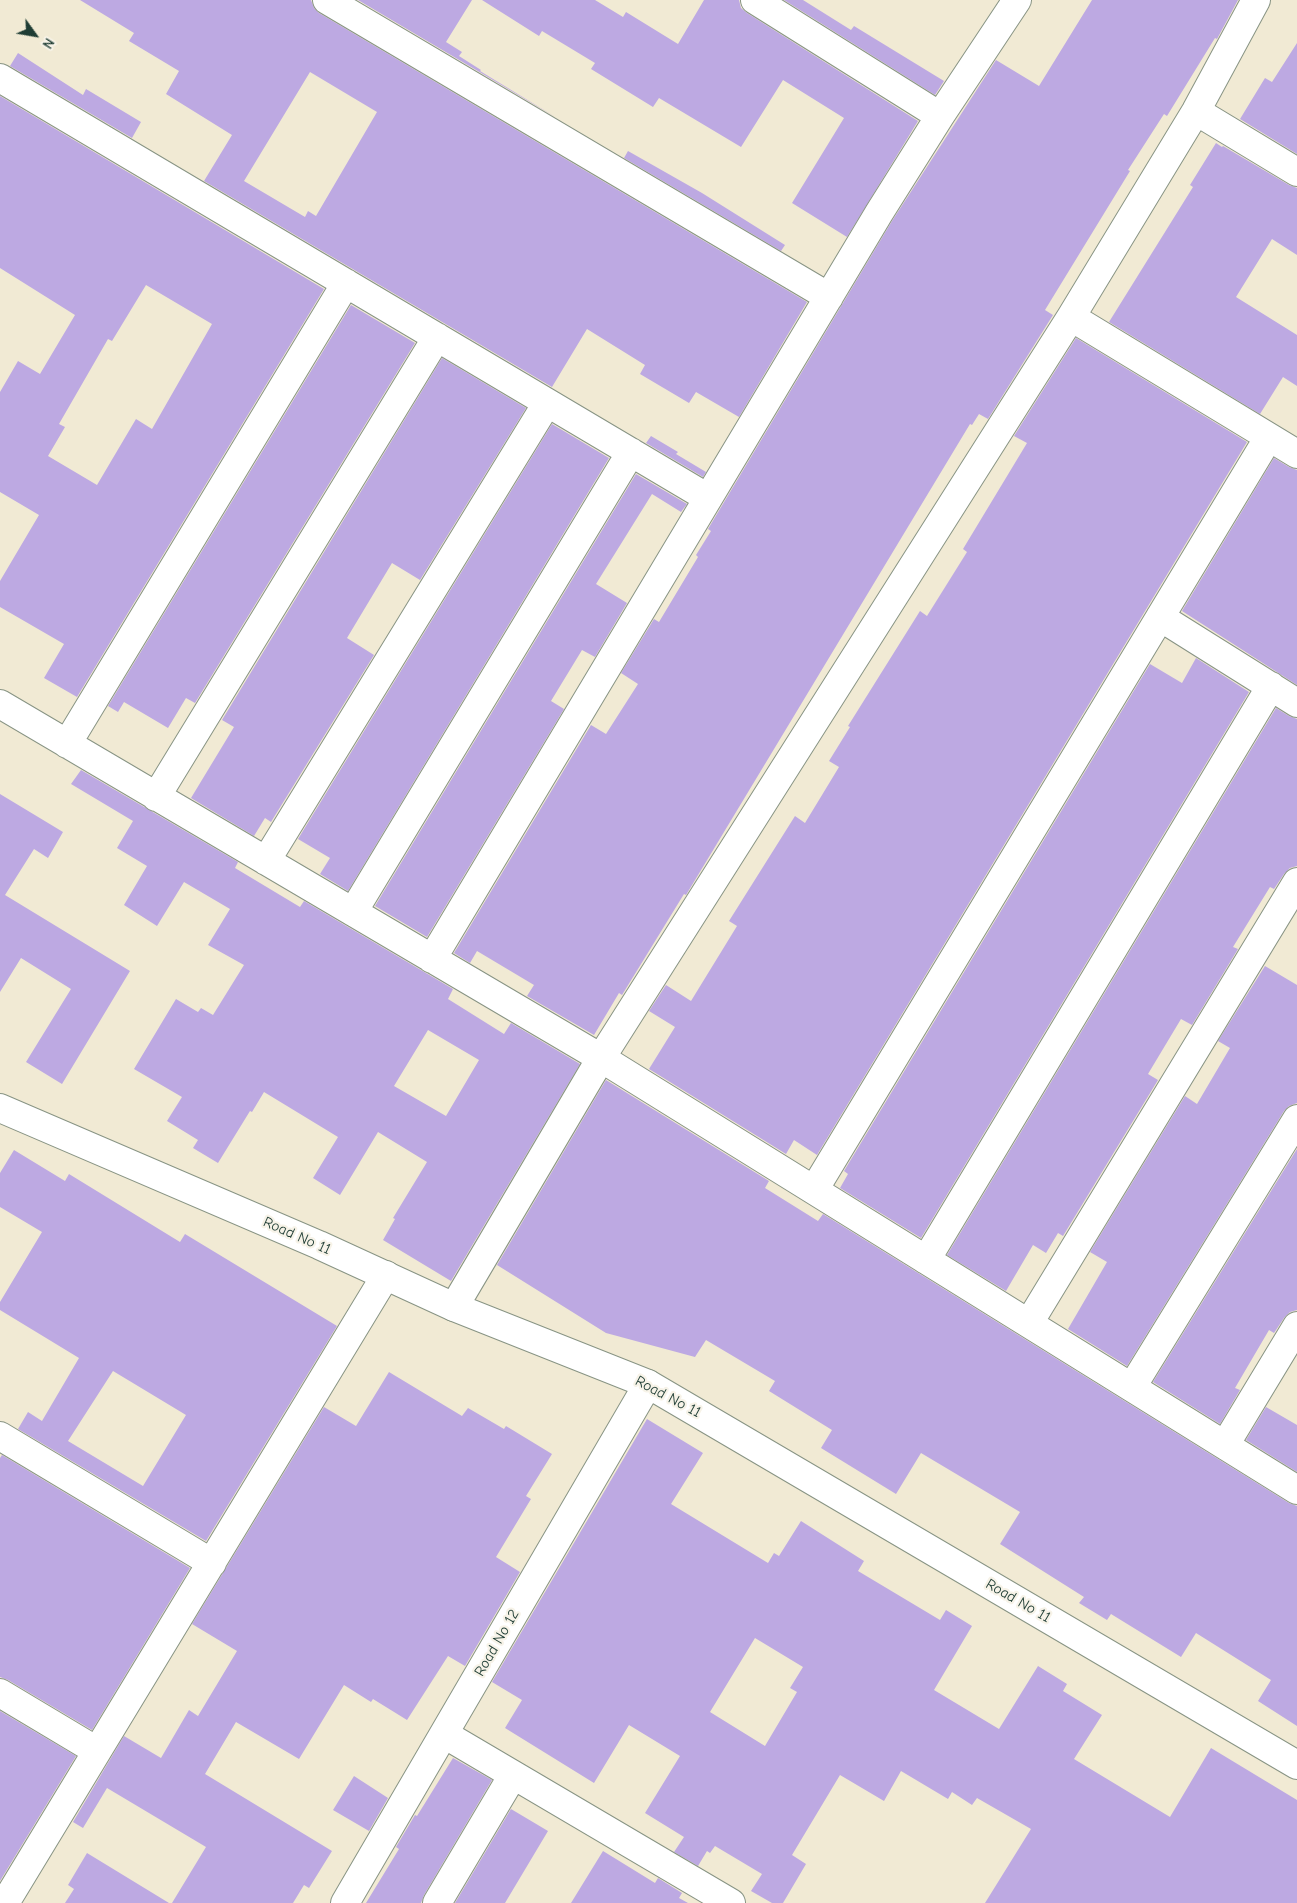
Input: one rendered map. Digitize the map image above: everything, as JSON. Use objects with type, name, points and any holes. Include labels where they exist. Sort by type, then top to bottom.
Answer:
[{"type":"street","points":[[327,0],[828,297]]},
{"type":"street","points":[[756,0],[940,116]]},
{"type":"street","points":[[432,959],[828,297],[940,116],[1017,0]]},
{"type":"street","points":[[454,1306],[601,1058],[1071,317],[1196,111],[1248,3]]},
{"type":"street","points":[[0,78],[708,498]]},
{"type":"street","points":[[1196,111],[1296,171]]},
{"type":"street","points":[[67,744],[346,283]]},
{"type":"street","points":[[1071,317],[1297,454]]},
{"type":"street","points":[[156,797],[437,337]]},
{"type":"street","points":[[266,861],[547,402]]},
{"type":"street","points":[[814,1190],[1261,450]]},
{"type":"street","points":[[353,912],[631,452]]},
{"type":"street","points":[[1160,617],[1297,703]]},
{"type":"street","points":[[926,1260],[1271,686]]},
{"type":"street","points":[[0,704],[601,1058],[1297,1490]]},
{"type":"street","points":[[1029,1324],[1297,882]]},
{"type":"street","name":"Road No 11","points":[[0,1109],[454,1306],[648,1384],[1297,1765]]},
{"type":"street","points":[[1132,1388],[1297,1118]]},
{"type":"street","points":[[5,1903],[386,1275]]},
{"type":"street","points":[[1225,1445],[1297,1326]]},
{"type":"street","name":"Road No 12","points":[[345,1903],[648,1384]]},
{"type":"street","points":[[0,1436],[212,1563]]},
{"type":"street","points":[[0,1693],[98,1751]]},
{"type":"street","points":[[444,1734],[513,1775],[697,1894],[731,1903]]},
{"type":"street","points":[[437,1903],[513,1775]]},
{"type":"building","points":[[80,0],[311,0],[314,8],[319,13],[807,302],[739,417],[696,392],[689,403],[640,374],[645,365],[587,329],[552,387],[204,181],[232,135],[166,94],[179,71],[129,41],[134,33]],"holes":[[[310,72],[377,112],[316,216],[308,211],[305,217],[244,181]]]},
{"type":"building","points":[[358,0],[472,0],[446,42],[462,52],[459,56],[480,71],[557,118]]},
{"type":"building","points":[[482,0],[595,0],[623,17],[626,12],[678,44],[704,0],[739,0],[741,8],[747,13],[918,121],[847,237],[792,203],[844,118],[783,80],[741,147],[659,98],[653,107],[591,69],[595,63],[542,31],[539,36]]},
{"type":"building","points":[[784,0],[803,0],[851,30],[854,26],[944,81],[935,95]]},
{"type":"building","points":[[1092,0],[1238,0],[1217,39],[1215,38],[1167,116],[1164,114],[1128,170],[1130,171],[1045,310],[1053,315],[988,419],[979,414],[972,425],[970,424],[686,895],[684,894],[622,995],[619,993],[594,1035],[527,996],[534,985],[477,951],[470,963],[454,953],[591,725],[606,734],[638,684],[621,673],[654,619],[659,622],[698,557],[696,555],[711,531],[708,529],[892,221],[996,60],[1039,86]]},
{"type":"building","points":[[1297,43],[1297,154],[1240,119],[1265,78],[1272,82]]},
{"type":"building","points":[[18,53],[83,95],[86,89],[141,122],[132,138],[10,66]]},
{"type":"building","points":[[0,96],[324,289],[77,697],[44,678],[64,644],[0,607],[0,581],[39,515],[0,492],[0,392],[18,361],[40,374],[75,315],[0,268]],"holes":[[[146,285],[212,324],[152,429],[136,419],[97,485],[48,456],[65,427],[59,424],[108,339],[112,341]]]},
{"type":"building","points":[[1216,143],[1297,188],[1297,255],[1272,239],[1236,297],[1297,335],[1297,386],[1283,377],[1260,414],[1109,322],[1193,187],[1190,185]]},
{"type":"building","points":[[628,151],[702,193],[785,245],[781,251],[624,158]]},
{"type":"building","points":[[351,305],[415,343],[195,703],[186,698],[168,728],[124,702],[118,712],[108,706]]},
{"type":"building","points":[[1076,338],[1247,442],[817,1155],[794,1140],[786,1154],[649,1069],[675,1027],[649,1011],[666,985],[691,1001],[737,926],[729,921],[795,816],[805,823],[839,767],[829,761],[850,727],[848,726],[920,611],[927,616],[967,552],[963,549],[1027,443],[1014,436]]},
{"type":"building","points":[[442,358],[526,408],[420,580],[392,563],[347,638],[374,655],[271,822],[265,818],[254,836],[191,798],[234,727],[222,720]]},
{"type":"building","points":[[552,424],[609,458],[348,891],[320,874],[330,858],[298,839]]},
{"type":"building","points":[[651,436],[706,472],[703,477],[646,443]]},
{"type":"building","points":[[1274,458],[1297,470],[1297,685],[1182,611]]},
{"type":"building","points":[[636,474],[687,504],[681,512],[652,494],[596,584],[627,603],[595,657],[582,650],[551,701],[564,709],[427,937],[375,906]]},
{"type":"building","points":[[1196,658],[1249,692],[921,1238],[840,1188],[848,1174],[844,1171],[1150,664],[1182,683]]},
{"type":"building","points":[[1276,708],[1297,719],[1297,866],[1290,868],[1284,874],[1274,889],[1270,887],[1233,947],[1238,949],[1192,1025],[1181,1019],[1148,1074],[1158,1080],[1063,1236],[1058,1233],[1046,1253],[1033,1245],[1006,1291],[947,1255]]},
{"type":"building","points":[[81,770],[238,862],[235,868],[300,907],[304,901],[453,989],[448,999],[504,1034],[511,1023],[580,1064],[451,1281],[383,1240],[395,1219],[393,1218],[427,1162],[378,1132],[340,1195],[313,1178],[338,1137],[264,1092],[218,1163],[193,1148],[198,1140],[167,1121],[182,1097],[134,1069],[176,999],[198,1012],[201,1008],[213,1015],[244,965],[208,945],[230,909],[184,882],[157,926],[124,905],[147,866],[117,848],[133,821],[71,784]],"holes":[[[428,1030],[479,1060],[446,1116],[394,1086]]]},
{"type":"building","points":[[0,794],[63,832],[48,858],[34,849],[5,895],[130,971],[62,1084],[26,1062],[71,989],[21,958],[0,992]]},
{"type":"building","points":[[1265,966],[1297,985],[1297,1103],[1289,1106],[1284,1111],[1127,1366],[1068,1329],[1107,1262],[1090,1252],[1185,1096],[1197,1104],[1230,1048],[1218,1041]]},
{"type":"building","points":[[606,1080],[769,1181],[765,1188],[818,1221],[823,1214],[1289,1503],[1297,1506],[1297,1726],[1258,1701],[1271,1680],[1196,1633],[1181,1657],[1111,1614],[1107,1620],[1079,1603],[1084,1597],[1000,1544],[1020,1512],[921,1453],[896,1494],[821,1448],[832,1430],[769,1391],[775,1381],[706,1340],[695,1357],[606,1333],[497,1265]]},
{"type":"building","points":[[1297,1149],[1297,1310],[1290,1312],[1284,1318],[1274,1333],[1269,1330],[1235,1388],[1240,1390],[1220,1424],[1153,1382]]},
{"type":"building","points":[[14,1150],[65,1181],[69,1174],[180,1242],[185,1234],[337,1326],[206,1541],[18,1429],[28,1412],[42,1421],[79,1358],[0,1310],[0,1302],[42,1232],[0,1207],[0,1173]],"holes":[[[113,1371],[186,1415],[143,1486],[68,1441]]]},
{"type":"building","points":[[389,1372],[462,1416],[468,1408],[504,1429],[506,1426],[552,1454],[526,1496],[531,1499],[496,1557],[520,1572],[465,1666],[448,1656],[407,1720],[373,1699],[371,1702],[344,1685],[299,1759],[236,1722],[205,1774],[332,1851],[309,1888],[304,1885],[293,1903],[172,1903],[206,1847],[107,1788],[83,1828],[73,1822],[124,1736],[161,1758],[189,1710],[198,1716],[237,1651],[192,1624],[324,1407],[356,1426]]},
{"type":"building","points":[[1266,1407],[1297,1425],[1297,1472],[1246,1440]]},
{"type":"building","points":[[647,1419],[703,1453],[671,1504],[768,1563],[774,1553],[779,1556],[801,1521],[864,1561],[858,1571],[940,1620],[946,1610],[972,1626],[934,1690],[999,1729],[1038,1666],[1067,1684],[1063,1691],[1102,1715],[1074,1759],[1170,1817],[1211,1748],[1297,1800],[1297,1903],[985,1903],[1031,1829],[977,1798],[972,1805],[952,1792],[948,1799],[901,1771],[884,1801],[840,1775],[792,1855],[806,1864],[783,1903],[772,1903],[751,1891],[762,1874],[715,1846],[710,1853],[707,1851],[698,1866],[674,1852],[684,1837],[645,1813],[680,1756],[629,1725],[594,1783],[505,1728],[522,1700],[492,1682]],"holes":[[[755,1638],[803,1667],[790,1688],[797,1692],[765,1746],[710,1712]]]},
{"type":"building","points":[[2,1455],[190,1568],[92,1730],[0,1677],[0,1458]]},
{"type":"building","points":[[0,1711],[76,1756],[0,1881]]},
{"type":"building","points":[[453,1758],[492,1780],[421,1903],[366,1903],[399,1849],[396,1847],[415,1815],[417,1816]]},
{"type":"building","points":[[354,1776],[388,1798],[369,1831],[333,1810]]},
{"type":"building","points":[[511,1809],[548,1831],[505,1903],[455,1903]]},
{"type":"building","points":[[603,1851],[655,1883],[658,1878],[682,1893],[679,1898],[688,1903],[571,1903]]},
{"type":"building","points":[[87,1853],[169,1903],[65,1903],[74,1889],[68,1885]]}]
